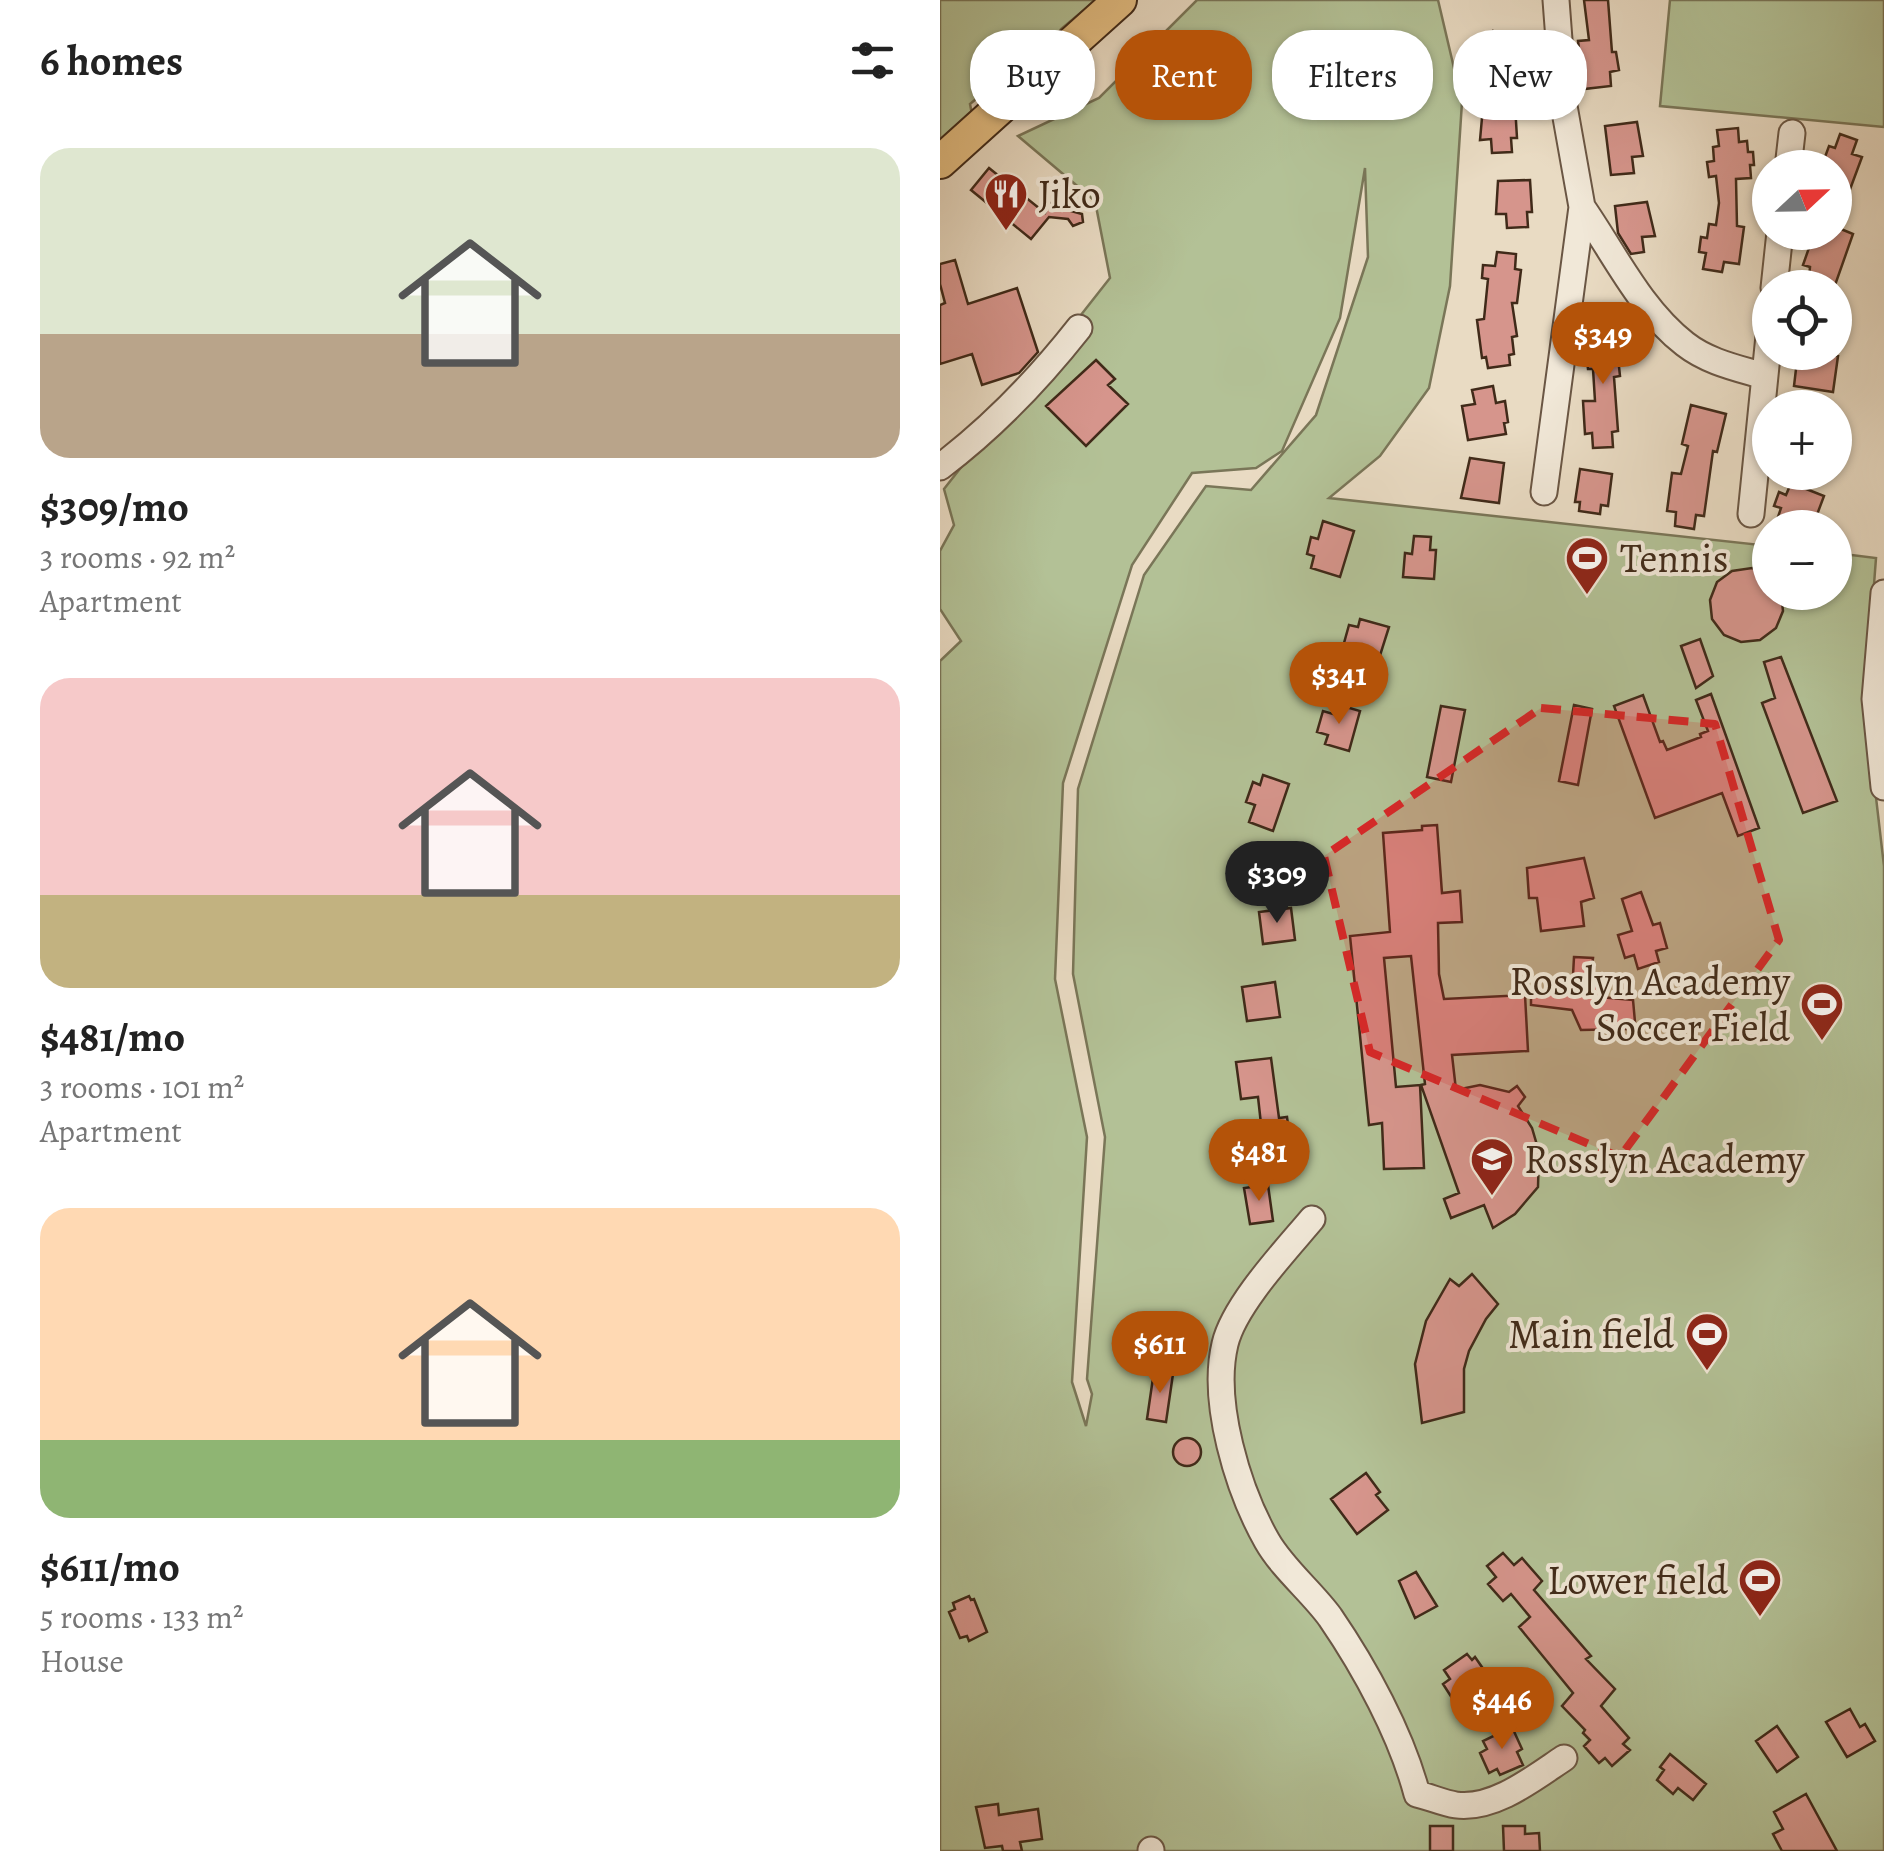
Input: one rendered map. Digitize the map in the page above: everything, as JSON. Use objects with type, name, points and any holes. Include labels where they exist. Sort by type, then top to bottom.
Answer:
[{"type":"main road","points":[[940,162],[1120,0]]},
{"type":"street","points":[[1544,492],[1582,207],[1564,106],[1556,0]]},
{"type":"street","points":[[1790,150],[1792,133]]},
{"type":"street","points":[[1582,207],[1634,287],[1686,345],[1716,361],[1764,376]]},
{"type":"street","points":[[940,467],[1046,370],[1079,328]]},
{"type":"street","points":[[1750,514],[1765,370]]},
{"type":"street","points":[[1884,592],[1876,698],[1884,786]]},
{"type":"street","points":[[1312,1220],[1271,1267],[1225,1342],[1222,1394],[1234,1461],[1268,1542],[1328,1615],[1356,1658],[1407,1754],[1418,1794],[1458,1805],[1485,1803],[1564,1758]]},
{"type":"highlighted area","points":[[1541,708],[1715,724],[1779,940],[1620,1157],[1370,1052],[1324,856]]},
{"type":"green space","points":[[940,0],[1096,0],[1060,30],[970,30],[973,120],[940,141]]},
{"type":"green space","name":"Rosslyn Academy","points":[[1197,0],[1438,0],[1453,64],[1453,120],[1461,120],[1450,286],[1429,388],[1380,456],[1329,498],[1752,544],[1752,610],[1852,610],[1852,555],[1876,558],[1865,703],[1884,866],[1884,1851],[940,1851],[940,661],[961,641],[940,609],[940,551],[954,525],[944,489],[1110,278],[1095,201],[1018,136],[1052,120],[1095,120],[1095,100],[1115,82],[1115,120],[1252,120],[1252,30],[1167,30]],"holes":[[[1365,168],[1368,257],[1316,415],[1251,490],[1206,486],[1144,575],[1078,789],[1073,974],[1105,1137],[1087,1379],[1092,1394],[1086,1426],[1072,1382],[1087,1137],[1055,979],[1063,783],[1132,565],[1192,473],[1256,468],[1282,451],[1340,318]]]},
{"type":"green space","points":[[1670,0],[1884,0],[1884,127],[1660,106]]},
{"type":"building","points":[[1584,0],[1608,0],[1612,52],[1616,52],[1619,70],[1610,72],[1611,86],[1587,89],[1589,40]]},
{"type":"building","points":[[1482,120],[1516,120],[1517,138],[1511,138],[1512,152],[1492,153],[1491,139],[1480,140]]},
{"type":"building","points":[[1637,122],[1643,156],[1632,157],[1634,173],[1611,175],[1605,126]]},
{"type":"building","points":[[1738,128],[1739,142],[1747,141],[1748,152],[1752,152],[1751,178],[1736,179],[1737,226],[1744,227],[1739,264],[1724,262],[1722,272],[1703,269],[1706,253],[1699,252],[1701,237],[1707,238],[1709,224],[1716,225],[1716,176],[1709,177],[1707,162],[1714,161],[1713,147],[1719,146],[1717,130]]},
{"type":"building","points":[[1840,134],[1857,140],[1852,154],[1852,150],[1828,150],[1829,146],[1835,148]]},
{"type":"building","points":[[1852,154],[1862,157],[1852,184]]},
{"type":"building","points":[[989,168],[1045,213],[1052,202],[1060,201],[1067,210],[1082,214],[1083,222],[1073,226],[1068,219],[1049,217],[1031,239],[971,190]]},
{"type":"building","points":[[1530,180],[1532,212],[1527,212],[1528,227],[1507,228],[1506,214],[1496,214],[1498,181]]},
{"type":"building","points":[[1647,202],[1655,236],[1642,237],[1644,252],[1631,254],[1618,233],[1615,206]]},
{"type":"building","points":[[1808,250],[1847,250],[1840,270],[1810,270],[1803,265]]},
{"type":"building","points":[[1497,252],[1516,254],[1515,269],[1521,270],[1517,303],[1512,303],[1517,336],[1512,337],[1514,354],[1509,355],[1510,365],[1488,368],[1486,357],[1482,358],[1477,320],[1484,319],[1488,279],[1482,278],[1483,265],[1495,266]]},
{"type":"building","points":[[955,260],[968,304],[1017,288],[1038,352],[1019,373],[982,385],[972,354],[940,364],[940,305],[945,303],[940,264]]},
{"type":"building","points":[[1609,326],[1610,340],[1623,339],[1624,357],[1618,357],[1620,376],[1614,377],[1618,431],[1612,432],[1613,447],[1593,448],[1592,433],[1585,434],[1583,401],[1595,401],[1593,369],[1588,369],[1585,344],[1592,343],[1590,328]]},
{"type":"building","points":[[1096,360],[1115,379],[1108,385],[1128,404],[1086,446],[1046,406]]},
{"type":"building","points":[[1796,370],[1836,370],[1833,390],[1794,386]]},
{"type":"building","points":[[1493,386],[1496,403],[1505,401],[1506,434],[1468,440],[1462,406],[1475,404],[1472,390]]},
{"type":"building","points":[[1691,405],[1726,414],[1717,452],[1713,451],[1704,516],[1696,515],[1694,529],[1675,526],[1676,512],[1667,511],[1672,473],[1681,474],[1688,446],[1682,444]]},
{"type":"building","points":[[1470,458],[1504,463],[1499,503],[1461,498]]},
{"type":"building","points":[[1580,469],[1612,474],[1608,506],[1601,505],[1600,514],[1579,511],[1580,502],[1575,502]]},
{"type":"building","points":[[1788,490],[1809,490],[1824,496],[1819,510],[1780,510],[1774,506],[1779,492],[1786,495]]},
{"type":"building","points":[[1323,521],[1354,531],[1340,577],[1311,568],[1314,556],[1307,554],[1311,537],[1318,539]]},
{"type":"building","points":[[1414,536],[1431,537],[1430,550],[1436,550],[1434,579],[1403,577],[1405,553],[1412,554]]},
{"type":"building","points":[[1752,568],[1752,610],[1783,610],[1776,628],[1760,640],[1741,642],[1724,635],[1712,619],[1710,600],[1717,582],[1732,571]]},
{"type":"building","points":[[1360,619],[1389,627],[1377,665],[1350,656],[1353,645],[1344,643],[1349,625],[1358,627]]},
{"type":"building","points":[[1700,639],[1713,676],[1696,688],[1681,646]]},
{"type":"building","points":[[1781,657],[1837,801],[1803,813],[1762,703],[1775,698],[1764,662]]},
{"type":"building","points":[[1711,694],[1759,828],[1738,836],[1722,793],[1655,818],[1614,706],[1643,695],[1660,742],[1667,750],[1708,731],[1696,700]]},
{"type":"building","points":[[1336,704],[1360,711],[1349,751],[1325,744],[1328,735],[1317,732],[1323,711],[1333,714]]},
{"type":"building","points":[[1574,705],[1592,709],[1578,785],[1559,781]]},
{"type":"building","points":[[1441,706],[1465,710],[1451,782],[1427,777]]},
{"type":"building","points":[[1263,775],[1289,784],[1273,831],[1249,822],[1255,805],[1246,802],[1253,782],[1260,785]]},
{"type":"building","points":[[1437,825],[1442,893],[1460,891],[1462,922],[1438,923],[1439,974],[1444,999],[1525,995],[1528,1051],[1452,1055],[1456,1090],[1480,1085],[1509,1092],[1517,1086],[1525,1097],[1518,1106],[1532,1128],[1539,1152],[1538,1187],[1515,1214],[1493,1228],[1484,1205],[1451,1218],[1444,1199],[1459,1193],[1421,1085],[1425,1084],[1411,956],[1384,958],[1396,1087],[1420,1085],[1424,1168],[1384,1169],[1382,1123],[1369,1125],[1350,936],[1390,932],[1383,833]]},
{"type":"building","points":[[1584,858],[1594,898],[1581,902],[1584,926],[1541,931],[1537,898],[1529,898],[1527,868]]},
{"type":"building","points":[[1641,892],[1653,925],[1660,923],[1667,948],[1656,951],[1659,962],[1638,969],[1634,955],[1625,958],[1618,935],[1632,931],[1622,899]]},
{"type":"building","points":[[1291,908],[1295,940],[1263,944],[1259,912]]},
{"type":"building","points":[[1574,957],[1593,958],[1591,974],[1602,975],[1600,997],[1633,1000],[1635,1022],[1628,1029],[1581,1030],[1572,1010],[1531,1005],[1531,991],[1572,994]]},
{"type":"building","points":[[1275,982],[1280,1017],[1247,1021],[1242,987]]},
{"type":"building","points":[[1271,1058],[1279,1118],[1287,1117],[1291,1148],[1264,1151],[1258,1097],[1241,1099],[1236,1062]]},
{"type":"building","points":[[1268,1185],[1273,1221],[1250,1224],[1244,1188]]},
{"type":"building","points":[[1472,1274],[1498,1304],[1469,1351],[1464,1369],[1464,1412],[1422,1423],[1415,1364],[1426,1321],[1450,1279],[1459,1286]]},
{"type":"building","points":[[1154,1371],[1173,1374],[1166,1422],[1147,1419]]},
{"type":"building","points":[[1187,1438],[1197,1442],[1201,1452],[1197,1462],[1187,1466],[1177,1462],[1173,1452],[1177,1442]]},
{"type":"building","points":[[1366,1473],[1388,1510],[1357,1534],[1331,1499]]},
{"type":"building","points":[[1503,1553],[1514,1565],[1522,1558],[1542,1581],[1534,1590],[1591,1656],[1586,1659],[1615,1689],[1601,1706],[1629,1738],[1623,1744],[1630,1750],[1612,1766],[1605,1758],[1599,1763],[1584,1746],[1590,1740],[1583,1733],[1585,1730],[1562,1706],[1573,1693],[1519,1627],[1530,1617],[1511,1594],[1503,1601],[1488,1584],[1496,1577],[1487,1566]]},
{"type":"building","points":[[1416,1572],[1437,1606],[1415,1618],[1399,1581]]},
{"type":"building","points":[[969,1596],[974,1599],[987,1632],[969,1641],[967,1636],[960,1638],[949,1612],[955,1609],[953,1603]]},
{"type":"building","points":[[1467,1654],[1472,1660],[1475,1657],[1484,1670],[1478,1674],[1485,1684],[1465,1698],[1461,1692],[1452,1698],[1443,1684],[1450,1679],[1444,1670]]},
{"type":"building","points":[[1850,1709],[1860,1727],[1865,1724],[1875,1741],[1847,1757],[1826,1722]]},
{"type":"building","points":[[1777,1726],[1798,1757],[1777,1772],[1756,1741]]},
{"type":"building","points":[[1512,1727],[1522,1749],[1517,1752],[1523,1765],[1500,1775],[1497,1769],[1489,1773],[1480,1753],[1487,1749],[1483,1741]]},
{"type":"building","points":[[1670,1754],[1706,1784],[1693,1800],[1678,1788],[1673,1794],[1657,1780],[1664,1770],[1660,1767]]},
{"type":"building","points":[[1806,1794],[1837,1851],[1782,1851],[1773,1834],[1783,1829],[1774,1812]]},
{"type":"building","points":[[998,1804],[999,1815],[1038,1809],[1042,1839],[1020,1842],[1022,1851],[1003,1851],[1002,1846],[985,1848],[976,1807]]},
{"type":"building","points":[[1430,1826],[1453,1826],[1453,1851],[1430,1851]]},
{"type":"building","points":[[1503,1826],[1525,1826],[1525,1834],[1539,1833],[1540,1851],[1504,1851]]},
{"type":"place","name":"Jiko","points":[[1006,232]]},
{"type":"place","name":"Tennis","points":[[1587,596]]},
{"type":"place","name":"Rosslyn Academy Soccer Field","points":[[1822,1042]]},
{"type":"place","name":"Rosslyn Academy","points":[[1492,1197]]},
{"type":"place","name":"Main field","points":[[1707,1372]]},
{"type":"place","name":"Lower field","points":[[1760,1618]]}]
